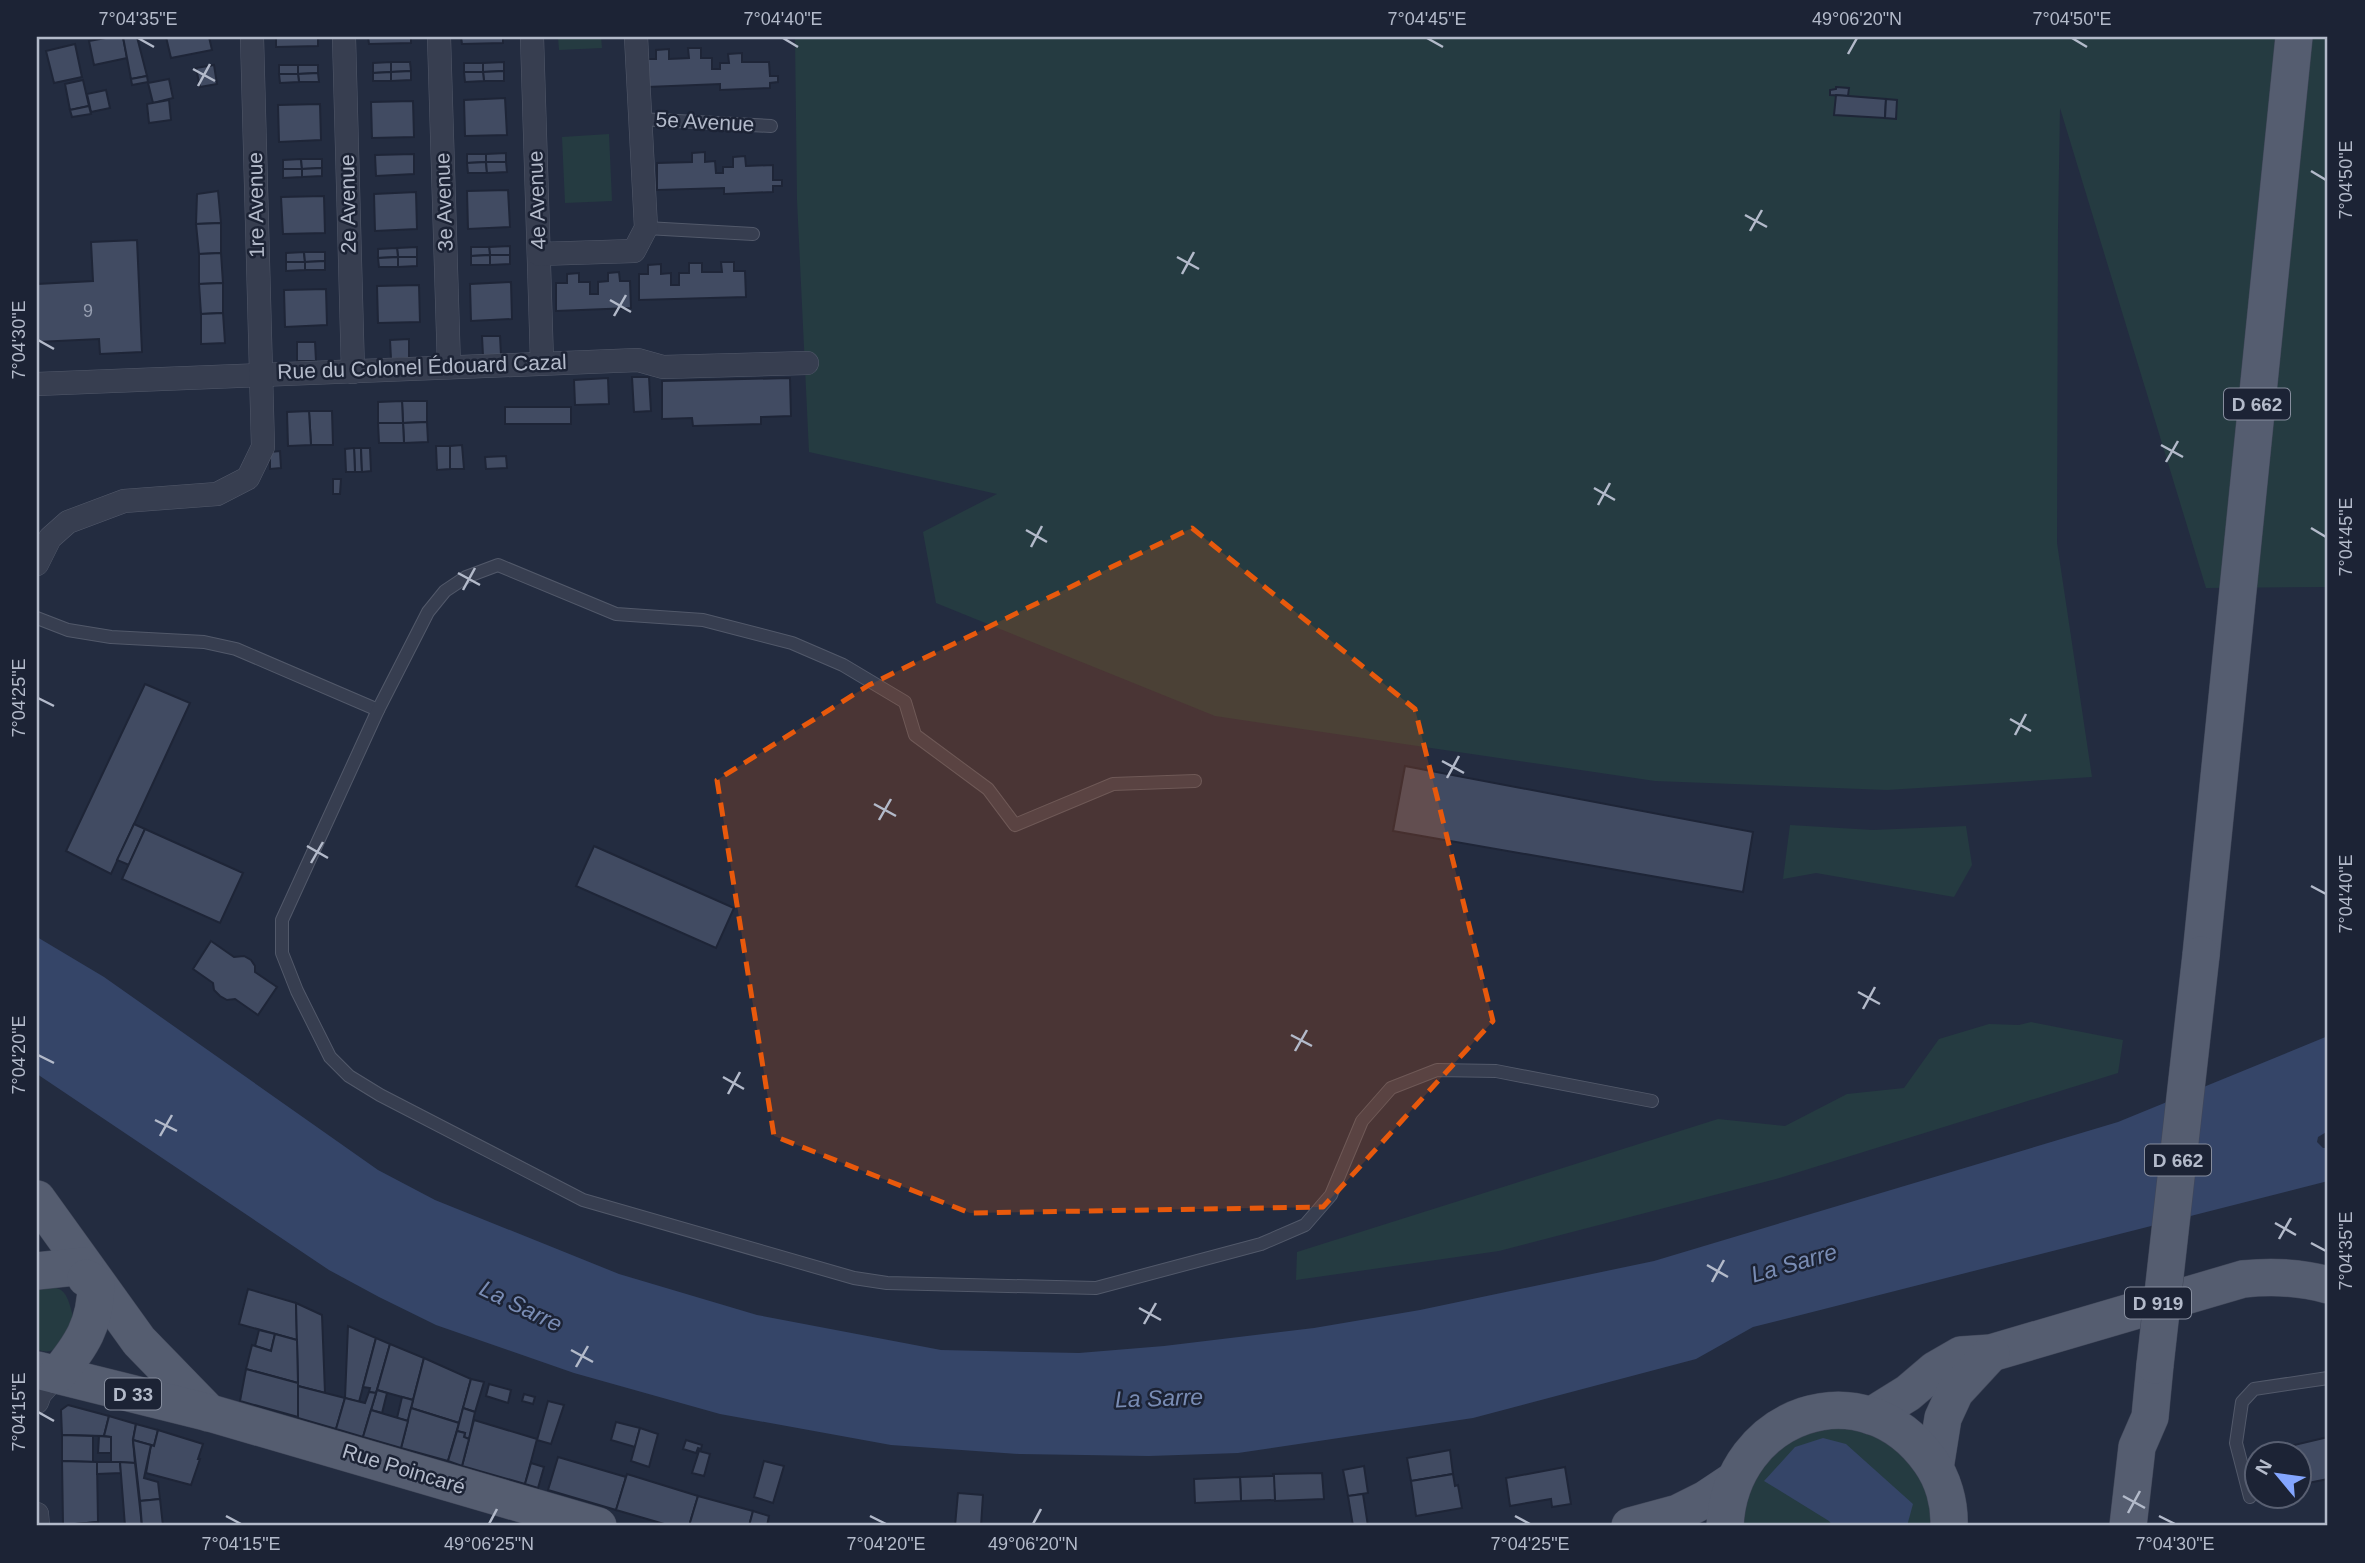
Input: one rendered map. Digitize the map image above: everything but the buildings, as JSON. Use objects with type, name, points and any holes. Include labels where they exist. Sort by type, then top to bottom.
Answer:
[{"type":"main road","name":"D 662","points":[[2147,1526],[2156,1446],[2150,1417],[2155,1365],[2201,955],[2294,37]]},
{"type":"main road","name":"D 33","points":[[37,1199],[80,1287]]},
{"type":"main road","name":"D 919","points":[[1871,1416],[1908,1393],[1935,1370],[1961,1356],[1991,1353],[2244,1279],[2273,1276],[2311,1280],[2328,1285]]},
{"type":"main road","points":[[43,1383],[77,1352],[80,1287]]},
{"type":"main road","name":"Rue Poincaré","points":[[80,1287],[210,1413]]},
{"type":"main road","points":[[1935,1468],[1944,1418],[1955,1392],[1991,1353]]},
{"type":"main road","name":"Rue Poincaré","points":[[43,1383],[210,1413],[515,1514],[598,1526]]},
{"type":"main road","points":[[1725,1526],[1733,1481],[1760,1441],[1779,1427],[1801,1417],[1824,1411],[1848,1411],[1890,1424],[1923,1450],[1935,1468],[1947,1501],[1949,1526]]},
{"type":"main road","name":"D 662","points":[[2127,1526],[2137,1447],[2150,1417]]},
{"type":"main road","points":[[1630,1526],[1678,1513],[1733,1481]]},
{"type":"street","name":"1re Avenue","points":[[37,564],[50,538],[68,522],[124,501],[217,494],[248,478],[262,447],[252,37]]},
{"type":"street","name":"2e Avenue","points":[[344,37],[353,372]]},
{"type":"street","name":"3e Avenue","points":[[439,37],[449,367]]},
{"type":"street","name":"4e Avenue","points":[[532,37],[542,362]]},
{"type":"street","name":"5e Avenue","points":[[635,37],[646,228]]},
{"type":"street","points":[[539,254],[634,251],[646,228]]},
{"type":"street","name":"Rue du Colonel Édouard Cazal","points":[[37,384],[542,362],[638,360],[663,367],[807,363]]},
{"type":"street","points":[[37,1514],[37,1526]]},
{"type":"lane","name":"5e Avenue","points":[[639,119],[771,126]]},
{"type":"lane","points":[[646,228],[752,234]]},
{"type":"lane","points":[[1195,781],[1113,784],[1014,825],[988,789],[915,735],[905,702],[843,664],[793,643],[703,620],[616,614],[498,565],[466,577],[445,591],[428,611],[378,710],[282,920],[282,953],[297,991],[330,1057],[349,1076],[380,1096],[583,1200],[854,1278],[887,1283],[1096,1288],[1261,1244],[1305,1225],[1331,1195],[1362,1121],[1391,1088],[1437,1070],[1496,1071],[1652,1101]]},
{"type":"lane","points":[[37,618],[68,630],[111,637],[204,642],[236,649],[378,710]]},
{"type":"lane","points":[[2242,1466],[2236,1443],[2242,1402],[2254,1389],[2328,1378]]},
{"type":"highlighted area","points":[[1192,528],[1415,709],[1493,1021],[1323,1207],[970,1213],[774,1136],[717,780],[869,685]]},
{"type":"green space","points":[[558,37],[601,37],[602,48],[559,50]]},
{"type":"green space","points":[[795,37],[2328,37],[2328,587],[2206,588],[2060,108],[2057,543],[2092,777],[1887,790],[1655,781],[1215,716],[936,603],[923,532],[997,494],[809,452],[797,200]]},
{"type":"green space","points":[[609,134],[612,201],[565,203],[562,137]]},
{"type":"green space","points":[[1790,825],[1873,830],[1966,826],[1972,865],[1954,897],[1816,873],[1783,879]]},
{"type":"green space","points":[[2031,1022],[2123,1040],[2118,1073],[1776,1179],[1499,1251],[1296,1280],[1297,1252],[1718,1119],[1785,1126],[1847,1094],[1904,1088],[1939,1039],[1989,1024],[2019,1025]]},
{"type":"green space","points":[[37,1286],[53,1287],[62,1291],[73,1316],[61,1343],[51,1351],[37,1349]]},
{"type":"green space","points":[[1820,1428],[1863,1430],[1900,1450],[1925,1484],[1933,1526],[1742,1526],[1753,1477],[1781,1445]]},
{"type":"water","name":"La Sarre","points":[[37,937],[104,977],[378,1170],[435,1200],[619,1274],[757,1315],[941,1350],[1079,1353],[1314,1328],[1420,1310],[1654,1261],[2118,1122],[2328,1036],[2328,1131],[2318,1137],[2317,1142],[2323,1148],[2328,1148],[2328,1181],[1753,1327],[1696,1359],[1473,1418],[1238,1453],[1149,1456],[1019,1454],[891,1445],[720,1414],[574,1373],[436,1325],[329,1270],[37,1074]]},
{"type":"water","points":[[1823,1438],[1846,1444],[1913,1504],[1907,1526],[1833,1526],[1764,1481],[1795,1447]]}]
